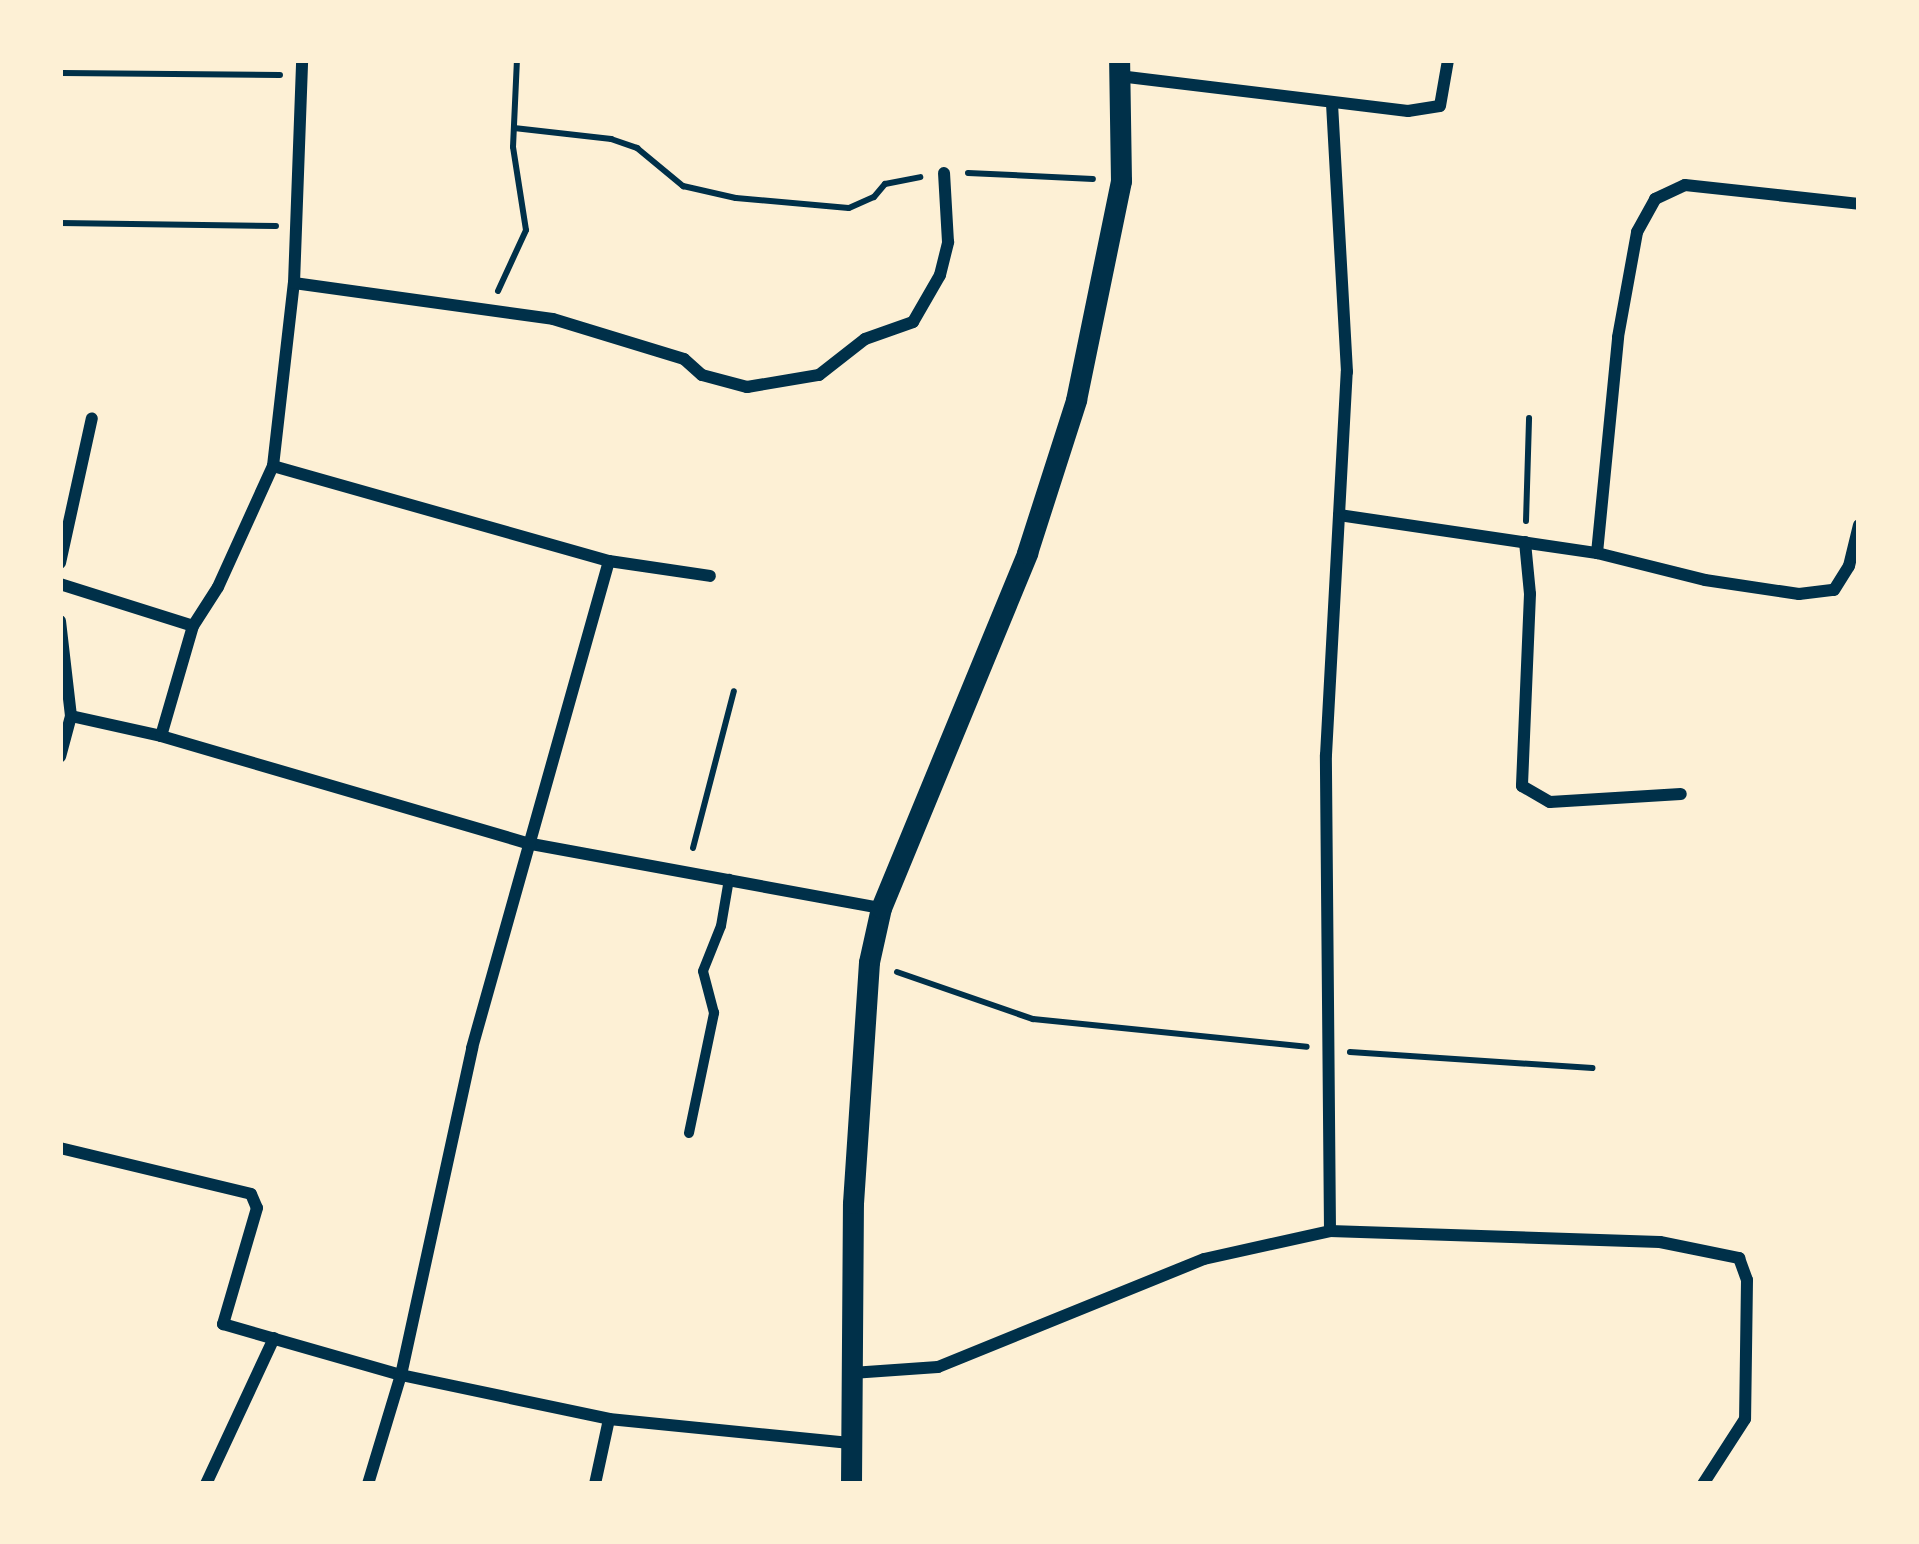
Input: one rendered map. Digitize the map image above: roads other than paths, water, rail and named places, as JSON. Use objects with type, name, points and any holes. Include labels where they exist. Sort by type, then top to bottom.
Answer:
[{"type":"street","points":[[851,1484],[853,1203],[869,962],[881,908],[1027,553],[1076,400],[1120,181],[1119,68],[1332,104],[1408,111],[1441,106],[1448,60]]},
{"type":"street","points":[[160,736],[193,626],[218,587],[274,466],[294,283],[302,67]]},
{"type":"street","points":[[1330,1231],[1326,755],[1347,372],[1332,104]]},
{"type":"street","points":[[294,283],[489,310],[594,331],[684,359],[701,375],[747,387],[819,375],[865,339],[913,322],[940,275],[949,242],[944,173]]},
{"type":"street","points":[[1597,554],[1618,337],[1637,232],[1655,199],[1685,185],[1859,204]]},
{"type":"street","points":[[60,563],[92,418]]},
{"type":"street","points":[[274,466],[609,561],[710,576]]},
{"type":"street","points":[[1339,515],[1597,554],[1705,580],[1799,594],[1834,590],[1850,566],[1859,525]]},
{"type":"street","points":[[1525,542],[1530,594],[1522,786],[1550,802],[1681,794]]},
{"type":"street","points":[[368,1484],[400,1375],[472,1048],[609,561]]},
{"type":"street","points":[[60,584],[193,626]]},
{"type":"street","points":[[60,621],[71,716],[60,757]]},
{"type":"street","points":[[71,716],[160,736],[526,843],[881,908]]},
{"type":"street","points":[[689,1133],[714,1013],[704,971],[721,926],[729,879]]},
{"type":"street","points":[[60,1148],[251,1194],[257,1208],[223,1324],[400,1375],[610,1419],[850,1443]]},
{"type":"street","points":[[852,1373],[938,1367],[1204,1259],[1330,1231],[1660,1242],[1739,1258],[1748,1280],[1745,1419],[1703,1484]]},
{"type":"street","points":[[206,1484],[274,1338]]},
{"type":"street","points":[[595,1484],[610,1419]]}]
